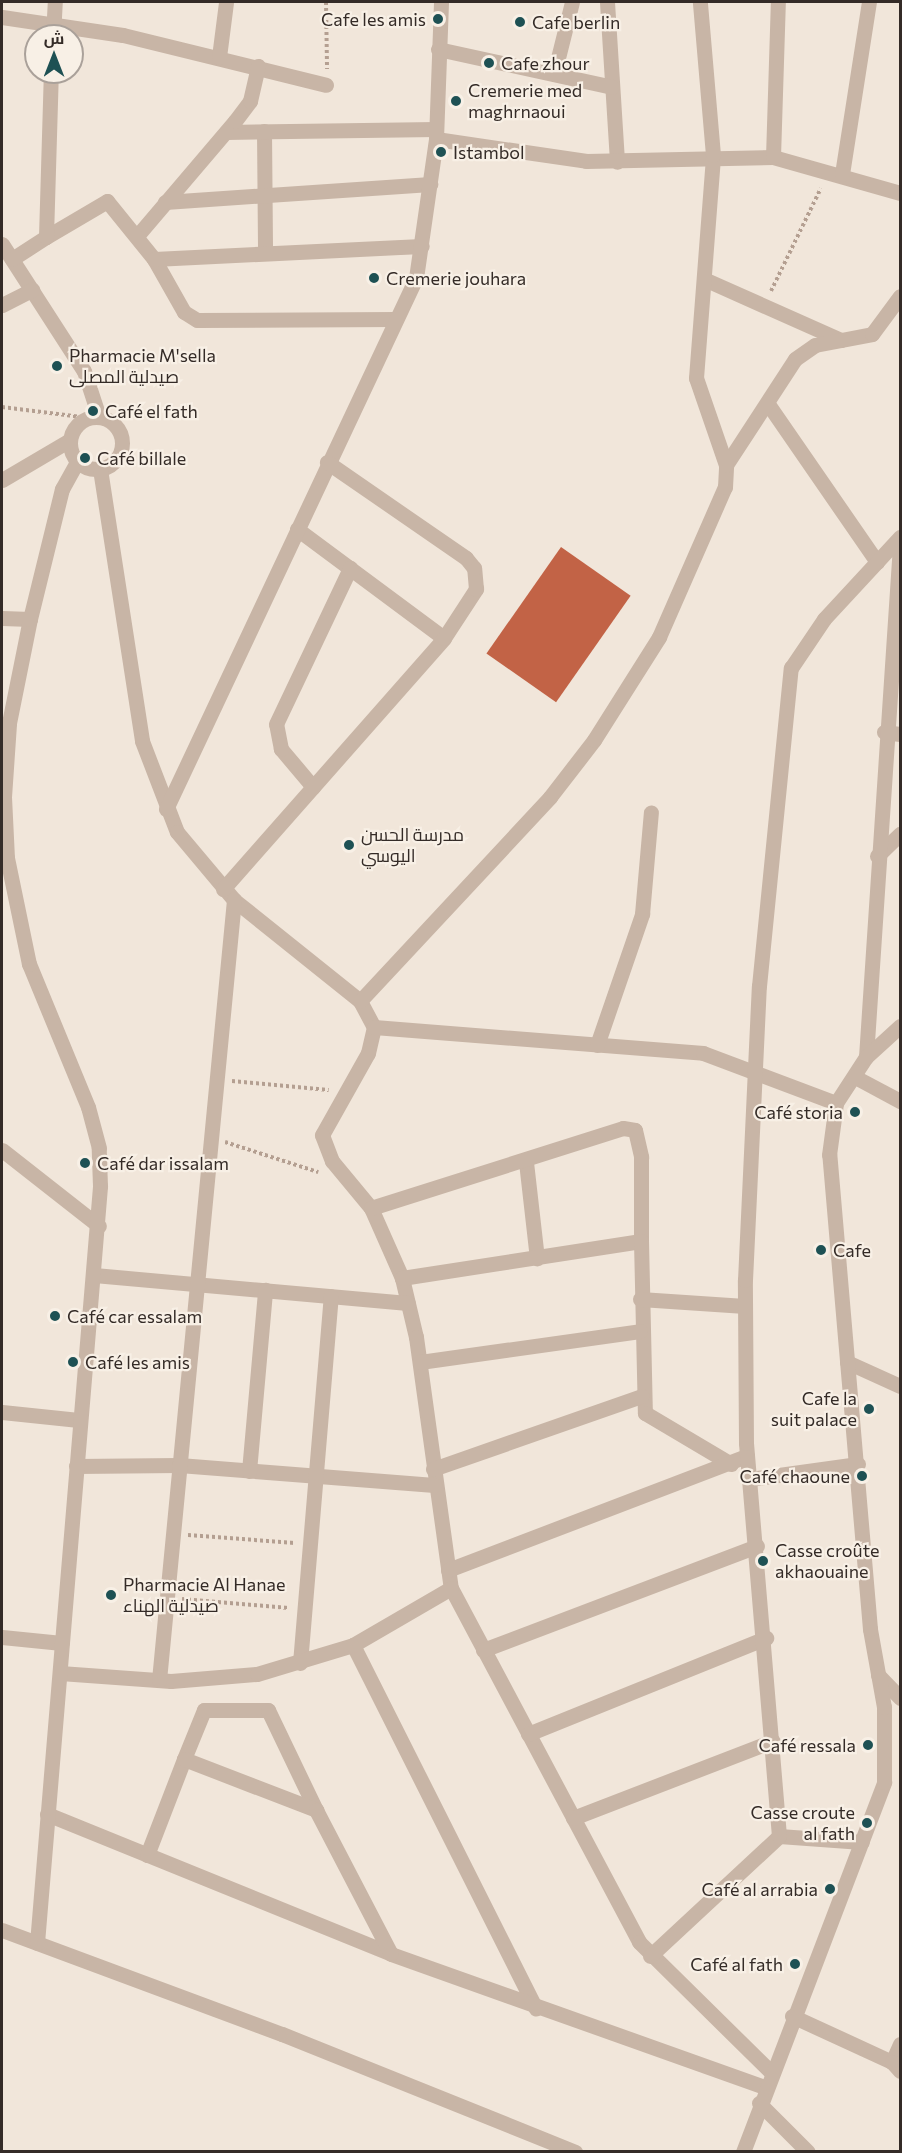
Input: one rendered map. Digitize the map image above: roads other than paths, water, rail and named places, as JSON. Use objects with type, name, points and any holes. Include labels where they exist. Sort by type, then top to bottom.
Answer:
[{"type":"street","points":[[53,24],[55,2]]},
{"type":"street","points":[[219,57],[226,2]]},
{"type":"street","points":[[166,809],[327,462],[416,278],[436,134],[441,2]]},
{"type":"street","points":[[554,74],[572,2]]},
{"type":"street","points":[[607,2],[616,162]]},
{"type":"street","points":[[360,1001],[550,797],[621,701],[659,637],[725,487],[726,465],[697,385],[714,155],[700,2]]},
{"type":"street","points":[[773,157],[778,2]]},
{"type":"street","points":[[836,173],[869,2]]},
{"type":"street","points":[[2,16],[31,24]]},
{"type":"street","points":[[84,35],[219,57],[326,85]]},
{"type":"street","points":[[438,49],[612,87]]},
{"type":"street","points":[[137,236],[250,101],[258,66]]},
{"type":"street","points":[[46,237],[51,84]]},
{"type":"street","points":[[264,131],[265,252]]},
{"type":"street","points":[[226,132],[436,134],[543,157],[616,162],[714,155],[773,157],[900,192]]},
{"type":"street","points":[[165,202],[430,184]]},
{"type":"street","points":[[12,259],[108,201],[154,259],[184,312],[197,320],[396,319]]},
{"type":"street","points":[[2,244],[89,379],[95,418]]},
{"type":"street","points":[[154,259],[422,246]]},
{"type":"street","points":[[704,279],[841,340]]},
{"type":"street","points":[[2,305],[32,290]]},
{"type":"street","points":[[726,465],[801,354],[841,340],[872,334],[900,296]]},
{"type":"street","points":[[768,404],[877,562]]},
{"type":"street","points":[[2,480],[70,440],[77,425],[95,418],[114,425],[122,439],[114,462],[100,469],[78,462]]},
{"type":"street","points":[[70,440],[78,462]]},
{"type":"street","points":[[38,1943],[79,1420],[99,1226],[99,1148],[88,1107],[29,964],[7,858],[5,763],[30,619],[62,489],[78,462]]},
{"type":"street","points":[[223,890],[444,638],[473,598],[474,568],[327,462]]},
{"type":"street","points":[[100,469],[132,692],[152,777],[166,809],[192,855],[223,890],[360,1001],[374,1027],[368,1053],[322,1135],[332,1161],[371,1208],[402,1278],[420,1362],[433,1477],[451,1588],[573,1818],[650,1956],[770,2072]]},
{"type":"street","points":[[297,529],[444,638]]},
{"type":"street","points":[[779,1836],[766,1638],[747,1456],[746,1306],[753,1070],[791,668],[824,619],[900,537]]},
{"type":"street","points":[[866,1057],[884,732],[900,545]]},
{"type":"street","points":[[313,787],[281,748],[276,724],[350,568]]},
{"type":"street","points":[[2,618],[30,619]]},
{"type":"street","points":[[884,732],[900,735]]},
{"type":"street","points":[[597,1045],[642,914],[651,812]]},
{"type":"street","points":[[877,856],[900,834]]},
{"type":"street","points":[[159,1680],[234,900]]},
{"type":"street","points":[[743,2151],[770,2072],[862,1842],[887,1753],[828,1155],[836,1103],[866,1057],[900,1026]]},
{"type":"street","points":[[374,1027],[703,1053],[836,1103]]},
{"type":"street","points":[[855,1077],[900,1101]]},
{"type":"street","points":[[371,1208],[526,1162],[623,1128],[635,1130],[641,1158],[642,1396],[648,1418],[731,1464]]},
{"type":"street","points":[[2,1150],[99,1226]]},
{"type":"street","points":[[526,1162],[537,1258]]},
{"type":"street","points":[[402,1278],[641,1241]]},
{"type":"street","points":[[94,1275],[408,1303]]},
{"type":"street","points":[[249,1471],[265,1290]]},
{"type":"street","points":[[300,1663],[332,1296]]},
{"type":"street","points":[[640,1299],[746,1306]]},
{"type":"street","points":[[420,1362],[640,1331]]},
{"type":"street","points":[[847,1362],[900,1386]]},
{"type":"street","points":[[76,1466],[179,1465],[315,1475],[433,1477],[642,1396]]},
{"type":"street","points":[[2,1412],[79,1420]]},
{"type":"street","points":[[448,1570],[747,1456]]},
{"type":"street","points":[[750,1479],[858,1464]]},
{"type":"street","points":[[483,1650],[757,1546]]},
{"type":"street","points":[[60,1673],[159,1680],[248,1675],[300,1663],[353,1644],[451,1588]]},
{"type":"street","points":[[2,1637],[63,1644]]},
{"type":"street","points":[[528,1734],[766,1638]]},
{"type":"street","points":[[353,1644],[536,2009]]},
{"type":"street","points":[[878,1675],[900,1698]]},
{"type":"street","points":[[147,1855],[204,1710],[268,1710],[316,1810],[391,1954]]},
{"type":"street","points":[[573,1818],[773,1741]]},
{"type":"street","points":[[887,1753],[900,1762]]},
{"type":"street","points":[[184,1759],[316,1810]]},
{"type":"street","points":[[47,1814],[391,1954],[536,2009],[765,2087]]},
{"type":"street","points":[[650,1956],[779,1836],[862,1842]]},
{"type":"street","points":[[2,1930],[575,2151]]},
{"type":"street","points":[[792,2016],[896,2066],[900,2044]]},
{"type":"street","points":[[759,2103],[808,2151]]},
{"type":"place","name":"Cafe les amis","points":[[438,19]]},
{"type":"place","name":"Cafe berlin","points":[[520,22]]},
{"type":"place","name":"Cafe zhour","points":[[489,63]]},
{"type":"place","name":"Cremerie med maghrnaoui","points":[[456,101]]},
{"type":"place","name":"Istambol","points":[[441,152]]},
{"type":"place","name":"Cremerie jouhara","points":[[374,278]]},
{"type":"place","name":"Pharmacie M'sella صيدلية المصلى","points":[[57,366]]},
{"type":"place","name":"Café el fath","points":[[93,411]]},
{"type":"place","name":"Café billale","points":[[85,458]]},
{"type":"place","name":"مدرسة الحسن اليوسي","points":[[349,845]]},
{"type":"place","name":"Café storia","points":[[855,1112]]},
{"type":"place","name":"Café dar issalam","points":[[85,1163]]},
{"type":"place","name":"Cafe","points":[[821,1250]]},
{"type":"place","name":"Café car essalam","points":[[55,1316]]},
{"type":"place","name":"Café les amis","points":[[73,1362]]},
{"type":"place","name":"Cafe la suit palace","points":[[869,1409]]},
{"type":"place","name":"Café chaoune","points":[[862,1476]]},
{"type":"place","name":"Casse croûte akhaouaine","points":[[763,1561]]},
{"type":"place","name":"Pharmacie Al Hanae صيدلية الهناء","points":[[111,1595]]},
{"type":"place","name":"Café ressala","points":[[868,1745]]},
{"type":"place","name":"Casse croute al fath","points":[[867,1823]]},
{"type":"place","name":"Café al arrabia","points":[[830,1889]]},
{"type":"place","name":"Café al fath","points":[[795,1964]]}]
